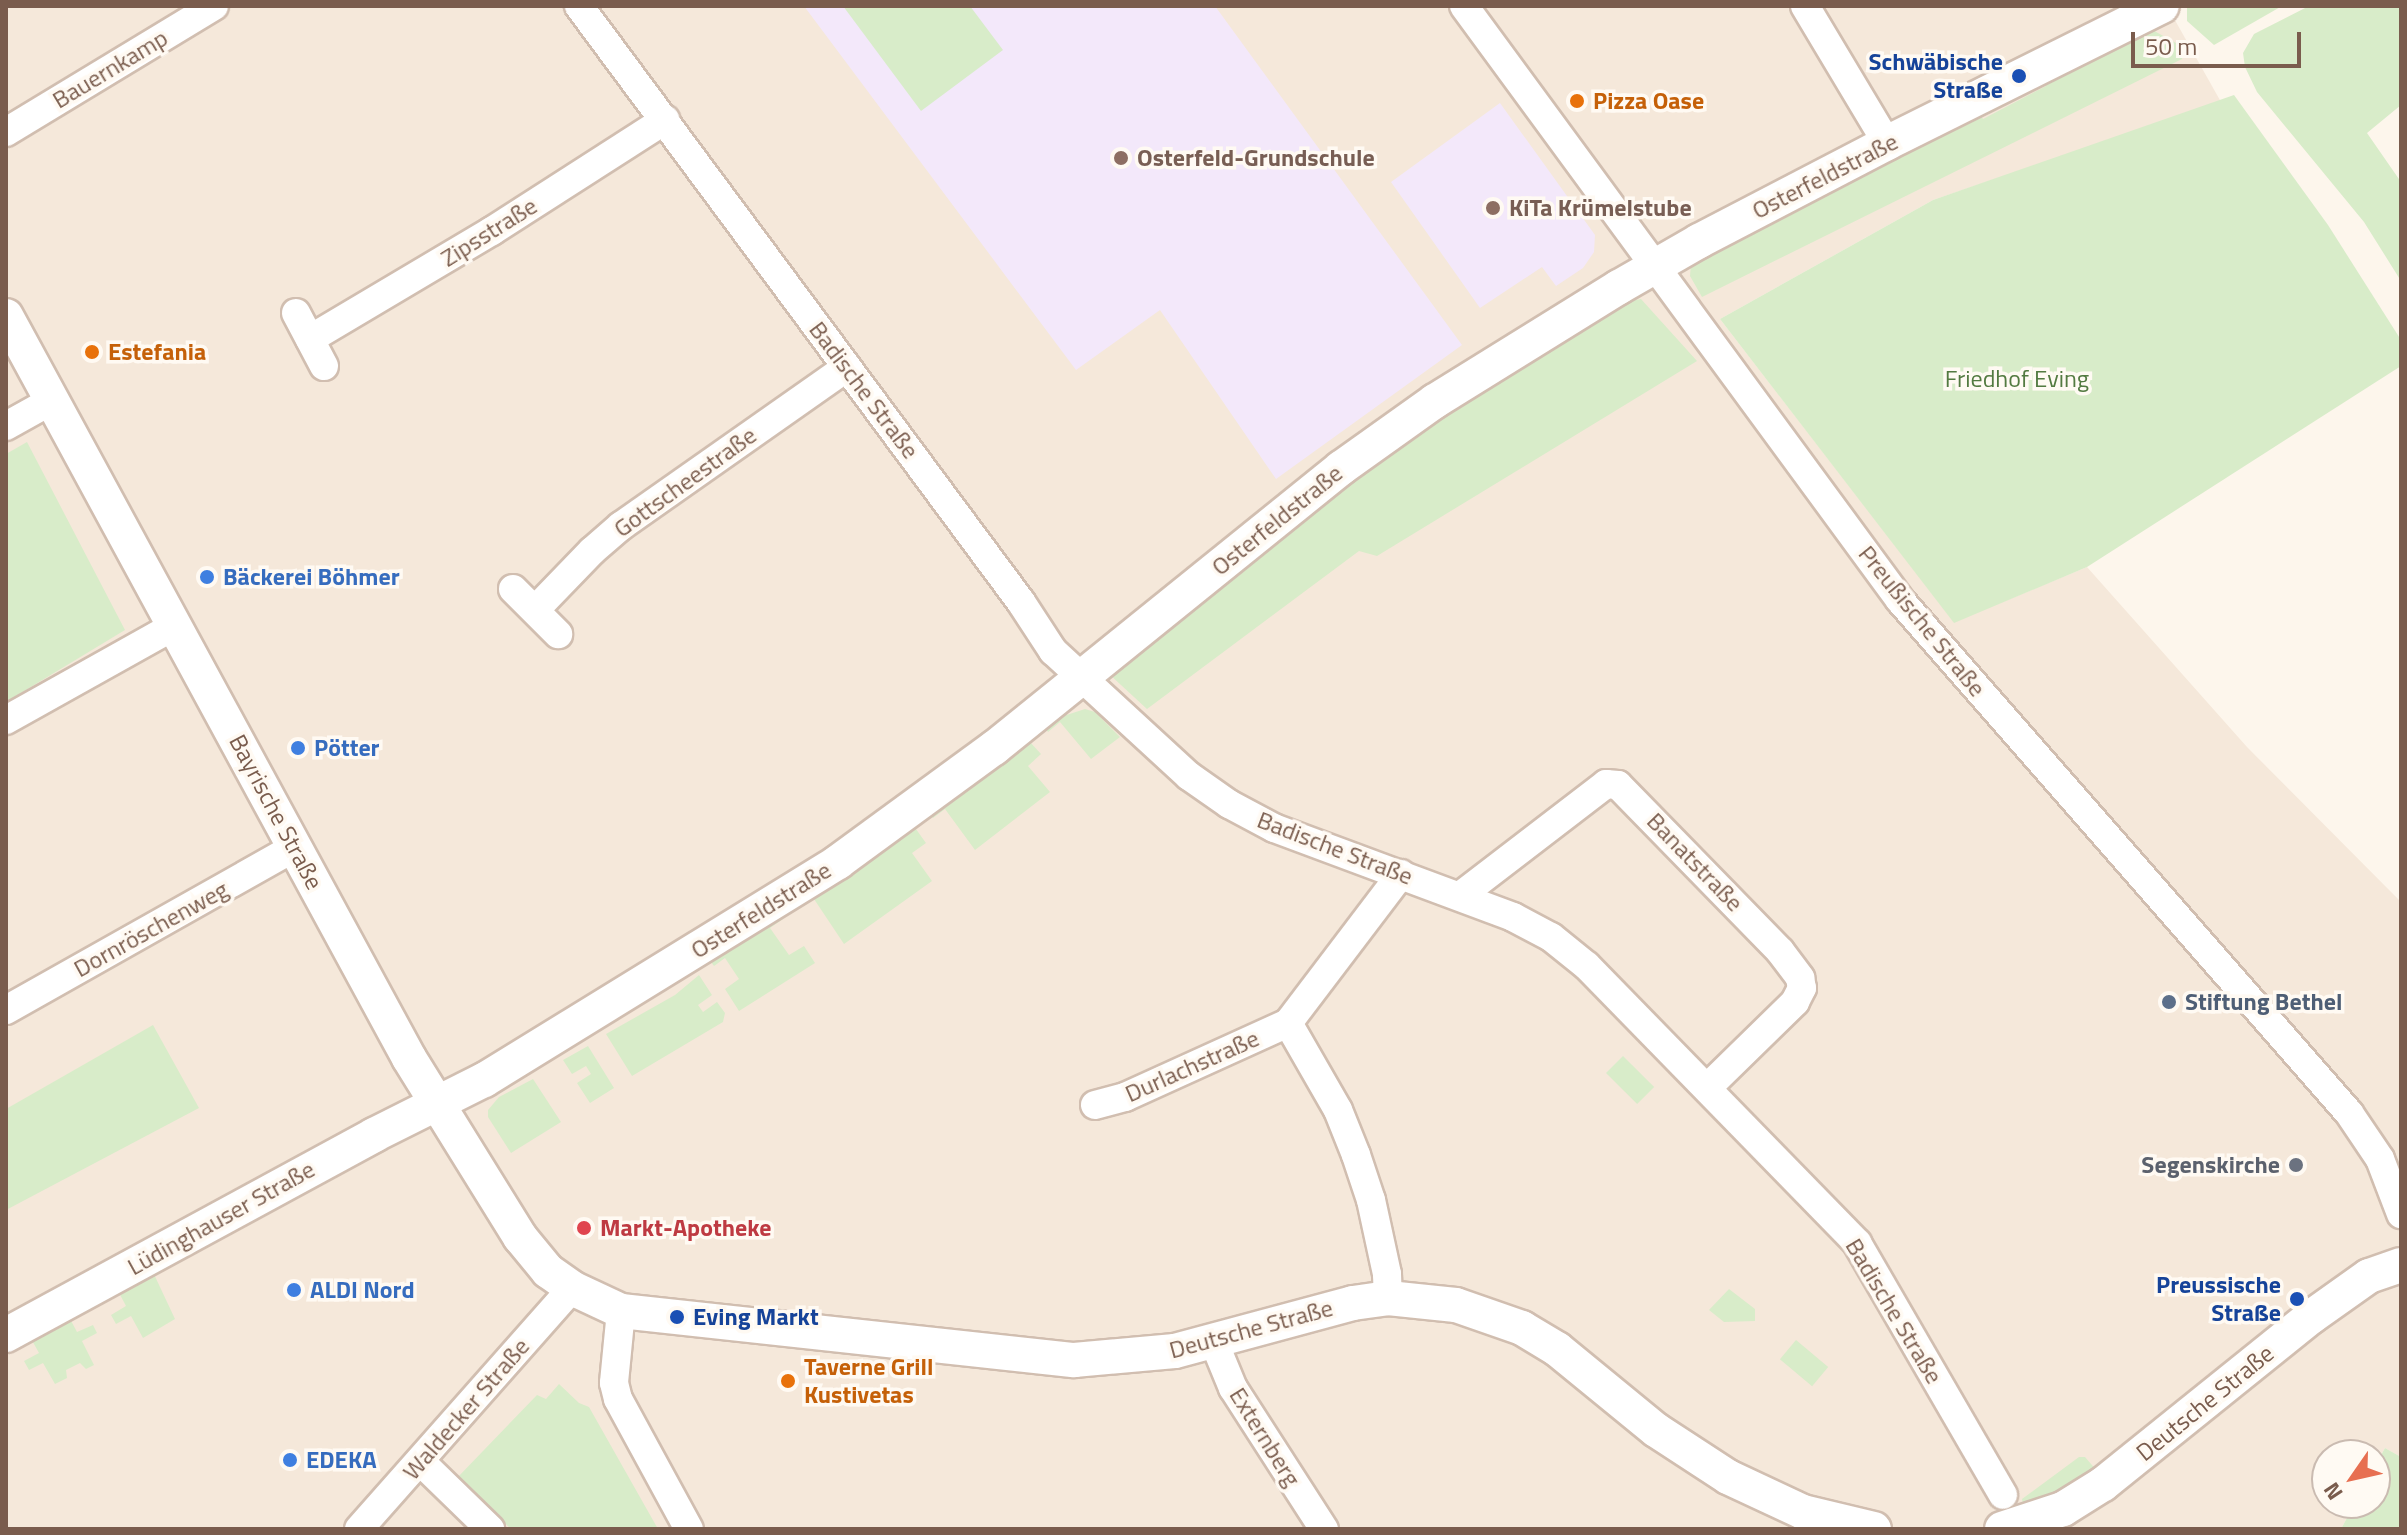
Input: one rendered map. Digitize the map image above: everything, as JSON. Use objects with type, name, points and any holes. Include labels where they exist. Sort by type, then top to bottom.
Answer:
[{"type":"street","name":"Bauernkamp","points":[[6,132],[214,6]]},
{"type":"street","name":"Badische Straße","points":[[579,6],[1021,602],[1035,627],[1079,679],[1189,776],[1229,804],[1274,828],[1513,917],[1551,937],[1587,966],[1857,1243],[2003,1495]]},
{"type":"street","name":"Preußische Straße","points":[[1464,6],[1900,600],[2349,1113],[2380,1159],[2401,1214]]},
{"type":"street","points":[[1805,6],[1887,143]]},
{"type":"street","name":"Osterfeldstraße","points":[[437,1103],[484,1080],[838,862],[915,809],[1262,534],[1318,485],[1395,428],[1655,266],[2125,14],[2162,6]]},
{"type":"street","name":"Zipsstraße","points":[[310,339],[492,231],[665,120]]},
{"type":"street","points":[[296,313],[324,366]]},
{"type":"street","name":"Bayrische Straße","points":[[6,316],[437,1103],[520,1237],[548,1271],[572,1288]]},
{"type":"street","name":"Gottscheestraße","points":[[535,610],[621,526],[847,367]]},
{"type":"street","points":[[6,426],[51,401]]},
{"type":"street","points":[[513,589],[558,634]]},
{"type":"street","points":[[6,720],[174,626]]},
{"type":"street","name":"Banatstraße","points":[[1460,896],[1606,784],[1618,785],[1631,794],[1780,951],[1800,978],[1802,988],[1795,1002],[1707,1088]]},
{"type":"street","name":"Dornröschenweg","points":[[6,1010],[295,847]]},
{"type":"street","name":"Durlachstraße","points":[[1095,1105],[1125,1097],[1288,1023],[1401,874]]},
{"type":"street","name":"Durlachstraße","points":[[1288,1023],[1338,1110],[1356,1155],[1371,1200],[1387,1274],[1388,1298]]},
{"type":"street","name":"Lüdinghauser Straße","points":[[6,1335],[437,1103]]},
{"type":"street","name":"Deutsche Straße","points":[[2002,1529],[2063,1509],[2103,1484],[2311,1317],[2369,1276],[2401,1265]]},
{"type":"street","name":"Deutsche Straße","points":[[572,1288],[621,1311],[1074,1360],[1175,1351],[1320,1310],[1388,1298],[1456,1305],[1522,1328],[1557,1349],[1656,1430],[1728,1477],[1803,1512],[1874,1529]]},
{"type":"street","name":"Waldecker Straße","points":[[359,1529],[572,1288]]},
{"type":"street","points":[[621,1311],[614,1383],[618,1399],[689,1529]]},
{"type":"street","name":"Externberg","points":[[1214,1342],[1233,1388],[1324,1529]]},
{"type":"street","points":[[420,1461],[490,1529]]},
{"type":"shaded area","points":[[6,6],[2167,6],[2221,102],[1933,200],[1720,319],[1954,622],[2087,567],[2247,747],[2401,902],[2401,1457],[2391,1451],[2391,1439],[2311,1439],[2311,1519],[2346,1519],[2341,1529],[6,1529]]},
{"type":"shaded area","name":"Osterfeld-Grundschule","points":[[804,6],[1215,6],[1462,345],[1276,479],[1160,310],[1076,370]]},
{"type":"shaded area","name":"KiTa Krümelstube","points":[[1500,103],[1595,235],[1594,252],[1583,268],[1556,286],[1542,267],[1480,308],[1391,182]]},
{"type":"green space","points":[[843,6],[970,6],[1003,50],[921,111]]},
{"type":"green space","points":[[2282,6],[2214,45],[2187,21],[2187,8]]},
{"type":"green space","points":[[2309,6],[2401,6],[2401,105],[2367,133],[2401,182],[2401,281],[2364,222],[2257,92],[2245,67],[2243,53],[2254,34]]},
{"type":"green space","points":[[2149,28],[2185,48],[2182,59],[1702,297],[1690,276],[1691,264],[1978,110],[1983,119],[2046,86],[2042,77]]},
{"type":"green space","name":"Friedhof Eving","points":[[2234,95],[2328,225],[2401,340],[2401,366],[2087,567],[1954,623],[1720,319],[1933,200]]},
{"type":"green space","points":[[1641,299],[1697,361],[1377,556],[1359,551],[1147,709],[1108,673],[1329,499],[1484,388],[1619,303]]},
{"type":"green space","points":[[27,442],[125,630],[6,702],[6,454]]},
{"type":"green space","points":[[1085,709],[1095,712],[1120,737],[1091,759],[1060,722],[1048,732],[1045,722]]},
{"type":"green space","points":[[1029,741],[1041,754],[1028,766],[1050,792],[975,850],[945,809],[933,818],[929,813]]},
{"type":"green space","points":[[913,825],[926,843],[912,853],[932,881],[844,944],[814,899],[799,909],[797,906]]},
{"type":"green space","points":[[782,917],[770,928],[789,955],[804,946],[815,963],[739,1011],[725,989],[739,979],[725,958],[714,966],[711,962]]},
{"type":"green space","points":[[699,975],[712,995],[698,1005],[703,1012],[717,1002],[725,1013],[723,1022],[632,1076],[606,1034],[675,995]]},
{"type":"green space","points":[[153,1025],[199,1108],[6,1210],[6,1109]]},
{"type":"green space","points":[[588,1046],[614,1088],[590,1103],[577,1083],[591,1074],[586,1066],[572,1074],[563,1060]]},
{"type":"green space","points":[[1623,1056],[1654,1087],[1637,1104],[1606,1073]]},
{"type":"green space","points":[[533,1079],[561,1122],[511,1153],[488,1117],[488,1110],[499,1097]]},
{"type":"green space","points":[[152,1270],[175,1319],[143,1338],[131,1316],[116,1324],[111,1315],[126,1306],[117,1289]]},
{"type":"green space","points":[[1729,1289],[1755,1309],[1755,1321],[1724,1322],[1709,1310]]},
{"type":"green space","points":[[68,1315],[77,1332],[93,1325],[97,1333],[82,1341],[94,1365],[86,1369],[80,1363],[66,1370],[67,1378],[55,1384],[43,1363],[29,1370],[24,1361],[39,1353],[29,1335]]},
{"type":"green space","points":[[1796,1340],[1828,1367],[1812,1386],[1780,1359]]},
{"type":"green space","points":[[559,1384],[579,1403],[589,1407],[658,1529],[511,1529],[457,1478],[537,1395],[546,1399]]},
{"type":"green space","points":[[2391,1451],[2401,1457],[2401,1529],[2341,1529],[2346,1519],[2391,1519]]},
{"type":"green space","points":[[2079,1457],[2085,1457],[2098,1472],[2024,1510],[2022,1499]]},
{"type":"place","name":"Schwäbische Straße","points":[[2019,76]]},
{"type":"place","name":"Pizza Oase","points":[[1577,101]]},
{"type":"place","name":"Osterfeld-Grundschule","points":[[1121,158]]},
{"type":"place","name":"KiTa Krümelstube","points":[[1493,208]]},
{"type":"place","name":"Estefania","points":[[92,352]]},
{"type":"place","name":"Bäckerei Böhmer","points":[[207,577]]},
{"type":"place","name":"Pötter","points":[[298,748]]},
{"type":"place","name":"Stiftung Bethel","points":[[2169,1002]]},
{"type":"place","name":"Segenskirche","points":[[2296,1165]]},
{"type":"place","name":"Markt-Apotheke","points":[[584,1228]]},
{"type":"place","name":"ALDI Nord","points":[[294,1290]]},
{"type":"place","name":"Preussische Straße","points":[[2297,1299]]},
{"type":"place","name":"Eving Markt","points":[[677,1317]]},
{"type":"place","name":"Taverne Grill Kustivetas","points":[[788,1381]]},
{"type":"place","name":"EDEKA","points":[[290,1460]]}]
